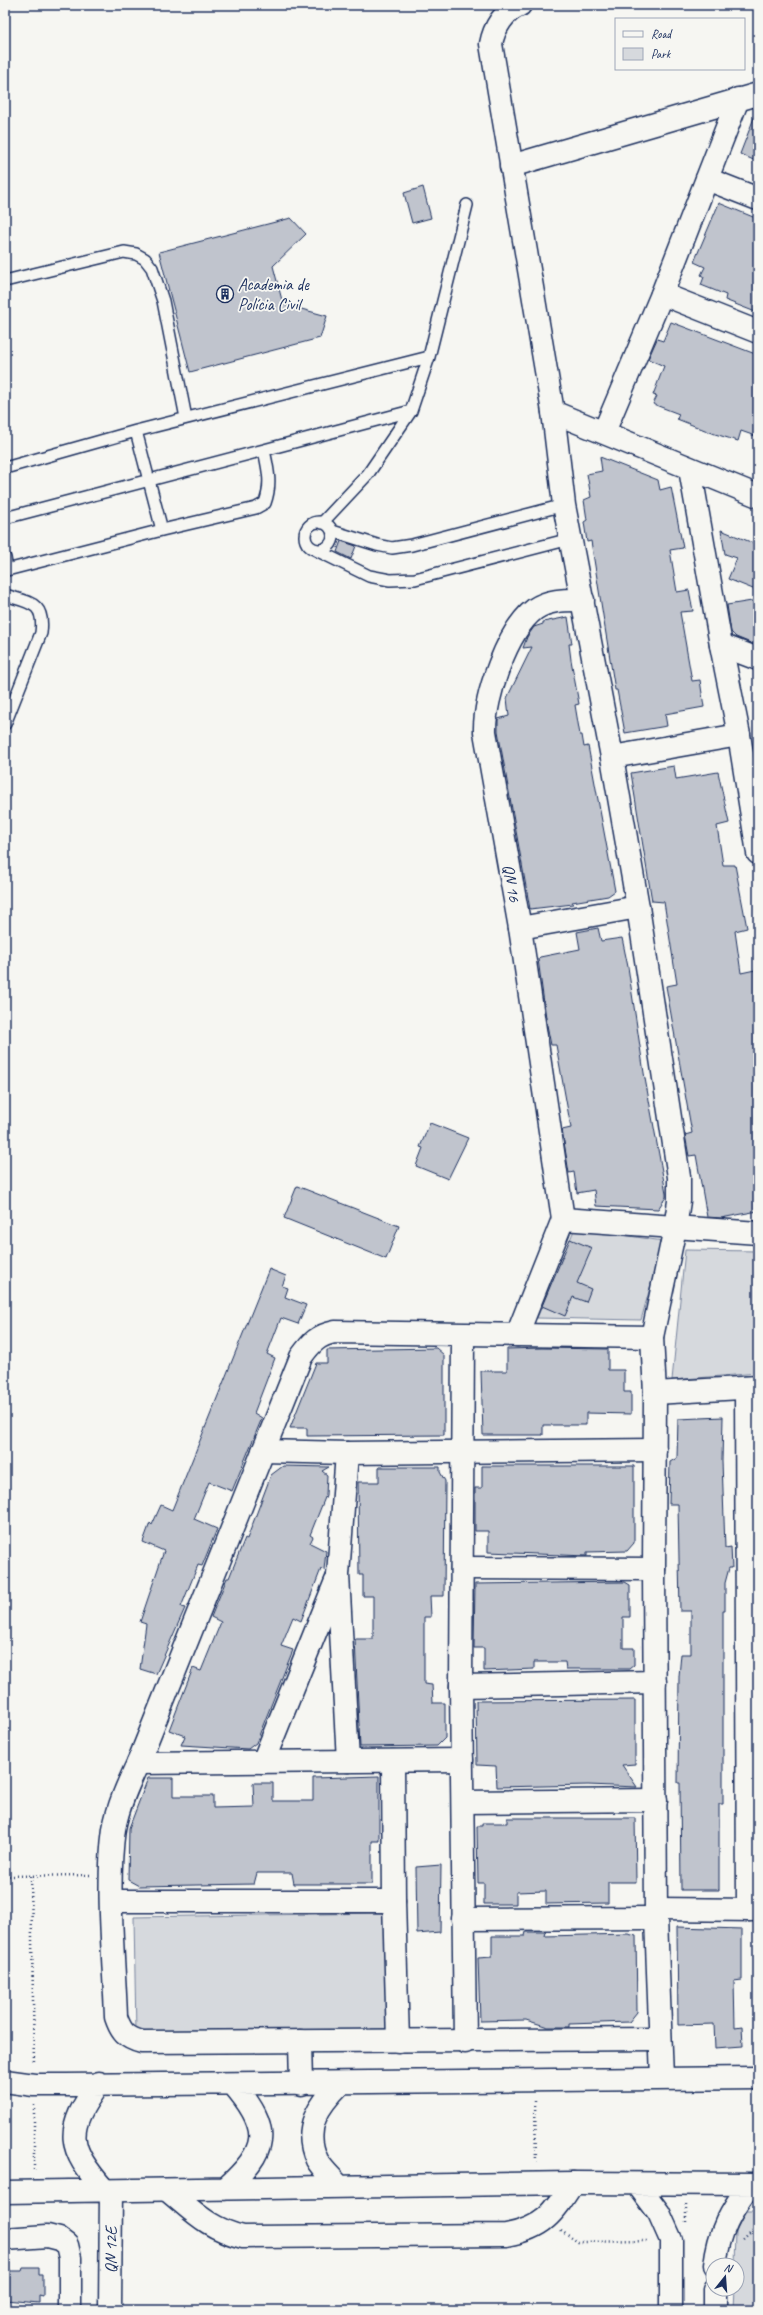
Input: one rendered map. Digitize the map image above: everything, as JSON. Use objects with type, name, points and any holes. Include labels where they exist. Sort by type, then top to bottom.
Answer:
[{"type":"street","points":[[520,5],[513,8],[494,29],[491,44],[553,412],[564,505],[612,757],[638,908],[679,1177],[679,1201],[675,1228],[652,1337],[655,1392],[654,1569],[656,1914],[662,2078]]},
{"type":"street","points":[[511,166],[748,96]]},
{"type":"street","points":[[604,432],[662,294],[707,179],[748,96]]},
{"type":"street","points":[[707,179],[758,199]]},
{"type":"street","points":[[662,294],[758,332]]},
{"type":"street","points":[[553,412],[758,496]]},
{"type":"street","points":[[690,469],[721,645],[753,796],[758,853]]},
{"type":"street","name":"QN 16","points":[[563,1219],[520,928],[485,732],[485,714],[506,652],[522,621],[536,608],[554,601],[583,600]]},
{"type":"street","points":[[721,645],[758,659]]},
{"type":"street","points":[[612,757],[739,735]]},
{"type":"street","points":[[520,928],[638,908]]},
{"type":"street","points":[[517,1335],[563,1219],[675,1228],[758,1232]]},
{"type":"street","points":[[652,1337],[335,1332],[322,1334],[311,1344],[301,1357],[138,1763],[124,1794],[114,1829],[112,1901],[116,2016],[121,2031],[130,2039],[142,2042],[465,2042],[660,2039]]},
{"type":"street","points":[[463,1335],[461,1452],[461,1686],[465,2042]]},
{"type":"street","points":[[463,1919],[753,1910],[752,1388],[655,1392]]},
{"type":"street","points":[[263,1451],[347,1453],[655,1450]]},
{"type":"street","points":[[347,1453],[338,1575],[348,1761]]},
{"type":"street","points":[[462,1568],[654,1569]]},
{"type":"street","points":[[263,1762],[338,1575]]},
{"type":"street","points":[[461,1686],[655,1682]]},
{"type":"street","points":[[138,1763],[462,1760]]},
{"type":"street","points":[[393,1761],[394,1901],[398,2041]]},
{"type":"street","points":[[463,1802],[656,1800]]},
{"type":"street","points":[[112,1901],[394,1901]]},
{"type":"street","points":[[300,2041],[301,2084]]},
{"type":"street","points":[[5,2081],[34,2085],[99,2083],[340,2084],[662,2078],[758,2078]]},
{"type":"street","points":[[99,2083],[81,2107],[75,2127],[75,2148],[87,2170],[108,2191]]},
{"type":"street","points":[[225,2189],[246,2170],[256,2153],[261,2136],[259,2119],[249,2102],[233,2084]]},
{"type":"street","points":[[339,2186],[317,2160],[312,2140],[313,2120],[321,2103],[340,2084]]},
{"type":"street","points":[[167,2190],[207,2224],[223,2232],[243,2237],[506,2235],[527,2231],[546,2221],[557,2208],[573,2183]]},
{"type":"street","points":[[5,2192],[573,2183],[638,2185],[754,2184]]},
{"type":"street","points":[[717,2257],[718,2243],[727,2219],[754,2184]]},
{"type":"street","points":[[638,2185],[659,2213],[671,2240],[671,2310]]},
{"type":"street","name":"QN 12E","points":[[108,2191],[110,2310]]},
{"type":"street","points":[[5,2239],[47,2236],[59,2239],[66,2245],[70,2258],[70,2310]]},
{"type":"street","points":[[715,2297],[715,2310]]},
{"type":"lane","points":[[467,205],[429,357],[411,411],[368,474],[322,523],[310,525],[305,536],[306,542],[316,550],[370,576],[390,580],[415,579],[570,539]]},
{"type":"lane","points":[[5,281],[124,252],[136,254],[145,259],[152,268],[163,300],[186,418]]},
{"type":"lane","points":[[5,468],[136,431],[429,357]]},
{"type":"lane","points":[[5,518],[411,411]]},
{"type":"lane","points":[[136,431],[150,479],[162,530]]},
{"type":"lane","points":[[5,558],[6,574],[162,530],[256,508],[265,503],[270,491],[270,481],[264,450]]},
{"type":"lane","points":[[322,523],[332,531],[392,548],[412,545],[564,505]]},
{"type":"lane","points":[[316,550],[322,550],[331,542],[332,531]]},
{"type":"lane","points":[[5,595],[35,605],[41,612],[42,622],[41,633],[5,724]]},
{"type":"path","points":[[5,1876],[112,1874]]},
{"type":"path","points":[[32,1876],[34,2191]]},
{"type":"path","points":[[535,2080],[537,2184]]},
{"type":"green space","points":[[575,1228],[663,1241],[641,1320],[537,1318]]},
{"type":"green space","points":[[685,1250],[758,1251],[758,1373],[672,1380]]},
{"type":"green space","points":[[385,1913],[387,2029],[136,2033],[134,1917]]},
{"type":"green space","points":[[745,2212],[758,2212],[758,2310],[733,2310],[734,2297],[745,2297],[745,2257],[735,2257],[736,2231]]},
{"type":"building","points":[[757,110],[758,111],[758,162],[740,154]]},
{"type":"building","points":[[423,187],[431,218],[412,223],[404,193]]},
{"type":"building","points":[[719,203],[758,219],[758,313],[725,300],[726,295],[701,285],[704,277],[701,275],[705,267],[694,262]]},
{"type":"building","name":"Academia de Polícia Civil","points":[[291,218],[306,234],[273,266],[283,304],[327,316],[320,338],[190,372],[159,252]]},
{"type":"building","points":[[671,322],[758,355],[758,437],[741,431],[738,441],[715,434],[677,419],[679,414],[653,404],[657,396],[653,395],[664,366],[648,359],[657,339],[663,341]]},
{"type":"building","points":[[600,457],[658,480],[660,490],[671,487],[683,548],[670,550],[677,592],[689,590],[693,611],[680,612],[692,681],[700,680],[704,707],[665,714],[667,726],[625,733],[617,690],[615,690],[591,541],[587,542],[584,522],[587,520],[584,500],[591,497],[587,474],[602,471]]},
{"type":"building","points":[[721,530],[758,545],[758,591],[728,579],[737,558],[725,554]]},
{"type":"building","points":[[341,541],[356,546],[351,559],[337,552]]},
{"type":"building","points":[[758,600],[758,646],[736,637],[731,632],[727,605]]},
{"type":"building","points":[[568,617],[572,644],[569,644],[571,660],[579,704],[575,705],[580,735],[582,735],[584,747],[588,746],[615,891],[608,896],[572,902],[573,904],[530,909],[498,731],[498,719],[509,716],[507,698],[532,647],[523,648],[527,637],[534,627],[543,624],[543,622]]},
{"type":"building","points":[[674,766],[676,779],[718,772],[729,823],[717,826],[723,865],[735,865],[747,928],[735,931],[741,973],[755,970],[758,989],[758,1211],[721,1218],[707,1217],[696,1155],[689,1156],[685,1135],[692,1133],[666,986],[677,984],[664,902],[652,901],[631,773]]},
{"type":"building","points":[[598,928],[601,941],[622,938],[628,967],[644,1073],[666,1193],[666,1197],[658,1209],[596,1206],[594,1190],[577,1193],[574,1172],[569,1173],[562,1130],[571,1128],[556,1045],[551,1045],[547,1025],[538,959],[540,957],[580,949],[577,932]]},
{"type":"building","points":[[430,1123],[468,1138],[448,1179],[416,1166],[423,1148],[420,1147]]},
{"type":"building","points":[[297,1186],[399,1226],[386,1259],[284,1218]]},
{"type":"building","points":[[570,1239],[592,1248],[577,1283],[591,1289],[586,1302],[573,1297],[565,1316],[542,1306]]},
{"type":"building","points":[[269,1269],[286,1276],[282,1286],[288,1288],[285,1297],[306,1305],[298,1324],[281,1318],[267,1354],[275,1358],[254,1413],[262,1418],[232,1491],[209,1482],[194,1519],[217,1529],[202,1566],[198,1565],[181,1607],[185,1608],[156,1674],[140,1669],[146,1624],[140,1622],[164,1551],[143,1542],[150,1523],[152,1525],[161,1505],[172,1510]]},
{"type":"building","points":[[436,1348],[444,1355],[444,1435],[307,1436],[307,1428],[290,1428],[316,1363],[327,1363],[327,1350]]},
{"type":"building","points":[[507,1349],[608,1349],[608,1370],[624,1370],[624,1392],[631,1392],[631,1414],[586,1413],[586,1425],[543,1425],[543,1435],[483,1435],[481,1371],[507,1371]]},
{"type":"building","points":[[723,1417],[722,1461],[725,1548],[731,1547],[732,1568],[729,1568],[725,1583],[725,1611],[723,1611],[723,1804],[719,1804],[719,1890],[681,1890],[680,1783],[678,1783],[679,1676],[681,1654],[691,1654],[691,1611],[680,1611],[678,1504],[669,1504],[670,1462],[677,1458],[678,1419]]},
{"type":"building","points":[[283,1466],[329,1467],[322,1471],[327,1475],[326,1495],[310,1535],[313,1537],[310,1543],[326,1551],[324,1570],[321,1569],[301,1621],[293,1617],[281,1646],[293,1650],[256,1743],[248,1749],[181,1745],[185,1736],[169,1730],[193,1668],[201,1671],[221,1622],[211,1617],[245,1538],[247,1539],[271,1475]]},
{"type":"building","points":[[482,1466],[634,1466],[634,1543],[627,1551],[587,1552],[587,1556],[488,1552],[488,1531],[475,1531],[475,1488],[482,1488]]},
{"type":"building","points":[[379,1467],[440,1467],[440,1472],[445,1481],[444,1596],[430,1596],[431,1617],[424,1617],[424,1684],[432,1685],[433,1703],[445,1703],[445,1738],[437,1746],[360,1747],[355,1639],[373,1639],[373,1596],[363,1596],[363,1575],[359,1575],[358,1482],[379,1482]]},
{"type":"building","points":[[625,1582],[630,1585],[630,1617],[623,1617],[623,1648],[634,1648],[634,1665],[629,1669],[566,1669],[565,1662],[534,1662],[534,1669],[484,1671],[484,1648],[474,1648],[475,1584]]},
{"type":"building","points":[[635,1700],[635,1764],[622,1765],[637,1787],[588,1785],[497,1787],[496,1766],[477,1765],[476,1701]]},
{"type":"building","points":[[379,1776],[379,1841],[372,1841],[372,1884],[294,1884],[292,1873],[257,1873],[254,1884],[139,1886],[128,1880],[129,1828],[148,1778],[173,1778],[173,1796],[213,1796],[213,1808],[254,1807],[253,1783],[273,1783],[273,1801],[313,1801],[313,1778]]},
{"type":"building","points":[[507,1818],[635,1818],[636,1882],[608,1882],[608,1903],[546,1904],[546,1891],[516,1892],[516,1904],[484,1904],[484,1883],[478,1883],[477,1826],[482,1826],[482,1823],[507,1823]]},
{"type":"building","points":[[441,1865],[440,1932],[417,1934],[416,1867]]},
{"type":"building","points":[[677,1927],[742,1929],[742,1980],[734,1981],[735,2027],[742,2026],[743,2046],[715,2048],[714,2024],[678,2025]]},
{"type":"building","points":[[526,1932],[546,1932],[545,1936],[628,1934],[636,1936],[637,2012],[629,2022],[569,2024],[569,2027],[548,2027],[526,2020],[480,2021],[478,1958],[492,1957],[492,1936],[525,1936]]},
{"type":"building","points":[[23,2268],[39,2268],[39,2275],[43,2275],[43,2296],[39,2295],[39,2303],[5,2300],[5,2271],[22,2271]]},
{"type":"place","name":"Academia de Polícia Civil","points":[[225,294]]}]
